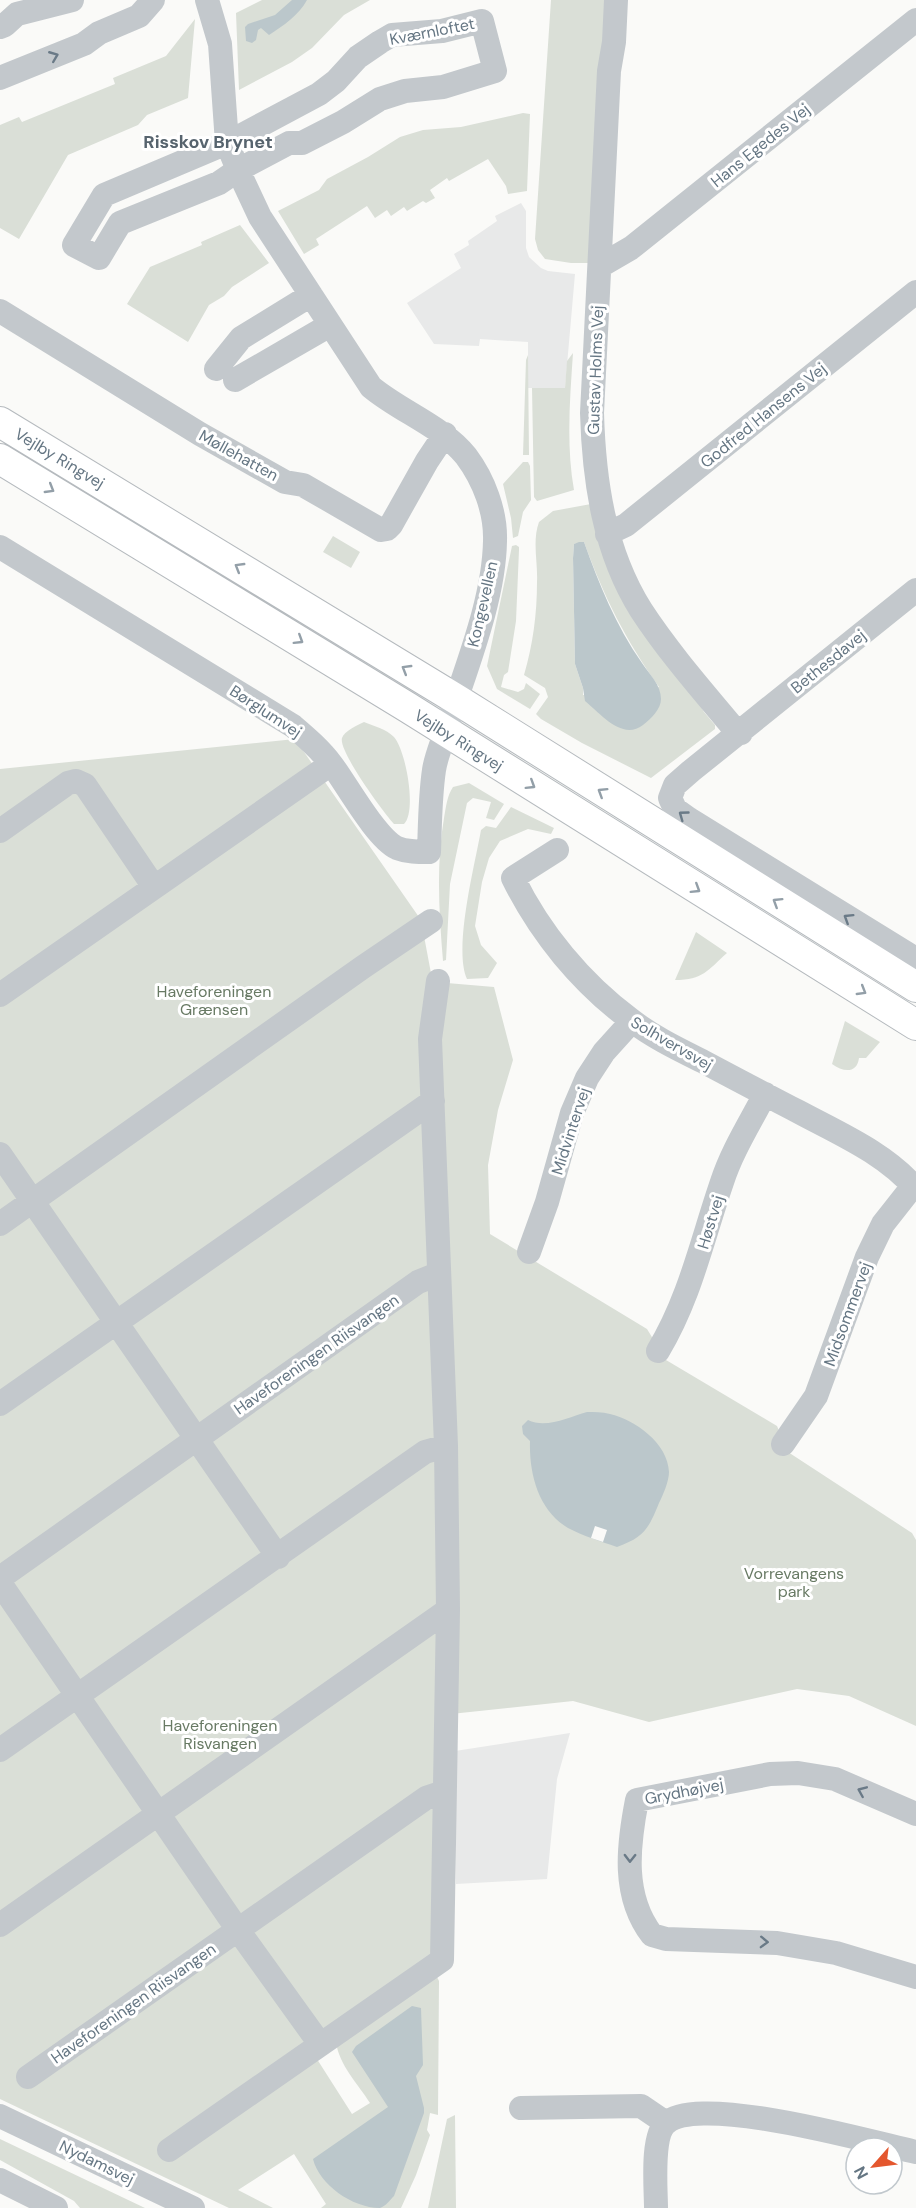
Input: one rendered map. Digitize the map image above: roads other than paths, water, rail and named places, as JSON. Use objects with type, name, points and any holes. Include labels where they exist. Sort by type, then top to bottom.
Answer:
[{"type":"main road","name":"Vejlby Ringvej","points":[[0,422],[456,699],[661,830],[916,987]]},
{"type":"main road","name":"Vejlby Ringvej","points":[[0,459],[446,731],[916,1025]]},
{"type":"street","points":[[0,27],[17,14],[72,0]]},
{"type":"street","points":[[0,78],[84,44],[99,33],[139,16],[153,0]]},
{"type":"street","name":"Kongevellen","points":[[207,0],[220,44],[227,143],[260,217],[371,387],[388,402],[445,434],[466,457],[486,491],[493,516],[495,541],[491,577],[446,731]]},
{"type":"street","name":"Gustav Holms Vej","points":[[616,0],[614,42],[609,71],[592,413],[592,444],[598,487],[608,534],[624,577],[641,609],[684,667],[731,725],[741,733]]},
{"type":"street","name":"Hans Egedes Vej","points":[[600,266],[631,248],[916,20]]},
{"type":"street","name":"Kværnloftet","points":[[227,143],[319,94],[336,81],[357,57],[392,35],[442,31],[482,21],[495,71],[443,87],[405,91],[380,99],[343,122],[302,143],[289,143],[238,170]]},
{"type":"street","points":[[227,143],[104,195],[74,245],[99,258],[120,223],[219,183],[238,170]]},
{"type":"street","name":"Godfred Hansens Vej","points":[[608,534],[626,525],[916,292]]},
{"type":"street","points":[[311,295],[241,338],[226,374],[330,325]]},
{"type":"street","name":"Møllehatten","points":[[0,311],[200,434],[285,482],[303,485],[381,530],[391,525],[445,434]]},
{"type":"street","name":"Børglumvej","points":[[0,547],[292,726],[320,750],[375,826],[395,847],[405,851],[429,852],[434,769],[446,731]]},
{"type":"street","name":"Bethesdavej","points":[[741,733],[916,590]]},
{"type":"street","points":[[741,733],[675,786],[670,798],[675,809],[916,959]]},
{"type":"street","points":[[0,995],[331,764]]},
{"type":"street","points":[[0,831],[68,783],[76,781],[85,785],[154,887]]},
{"type":"street","name":"Solhvervsvej","points":[[557,850],[513,878],[526,906],[574,968],[598,993],[632,1021],[668,1043],[870,1149],[915,1187]]},
{"type":"street","points":[[0,1224],[431,921]]},
{"type":"street","points":[[169,2150],[442,1960],[448,1610],[446,1446],[430,1039],[438,981]]},
{"type":"street","name":"Midvintervej","points":[[529,1252],[547,1202],[572,1113],[587,1078],[604,1052],[632,1021]]},
{"type":"street","name":"Høstvej","points":[[658,1351],[688,1291],[723,1179],[765,1094]]},
{"type":"street","points":[[0,1404],[432,1101]]},
{"type":"street","points":[[0,1154],[278,1557]]},
{"type":"street","name":"Midsommervej","points":[[783,1444],[816,1396],[867,1257],[883,1224],[915,1187]]},
{"type":"street","name":"Haveforeningen Riisvangen","points":[[0,1578],[418,1282],[438,1274]]},
{"type":"street","points":[[0,1750],[425,1452],[446,1446]]},
{"type":"street","points":[[0,1583],[238,1930],[320,2044]]},
{"type":"street","points":[[0,1925],[448,1610]]},
{"type":"street","name":"Grydhøjvej","points":[[916,1814],[835,1779],[798,1773],[770,1774],[637,1800],[631,1834],[630,1880],[636,1910],[652,1935],[666,1939],[777,1943],[836,1953],[916,1977]]},
{"type":"street","name":"Haveforeningen Riisvangen","points":[[28,2077],[426,1798],[444,1792]]},
{"type":"street","points":[[522,2108],[641,2106],[666,2123]]},
{"type":"street","points":[[656,2208],[656,2149],[659,2133],[666,2123],[680,2117],[699,2114],[758,2116],[916,2152]]},
{"type":"street","name":"Nydamsvej","points":[[0,2116],[193,2208]]},
{"type":"street","points":[[0,2180],[56,2208]]},
{"type":"district","name":"Risskov Brynet","points":[[208,142]]},
{"type":"park label","name":"Haveforeningen Grænsen","points":[[214,1000]]},
{"type":"park label","name":"Vorrevangens park","points":[[794,1582]]},
{"type":"park label","name":"Haveforeningen Risvangen","points":[[220,1734]]}]
